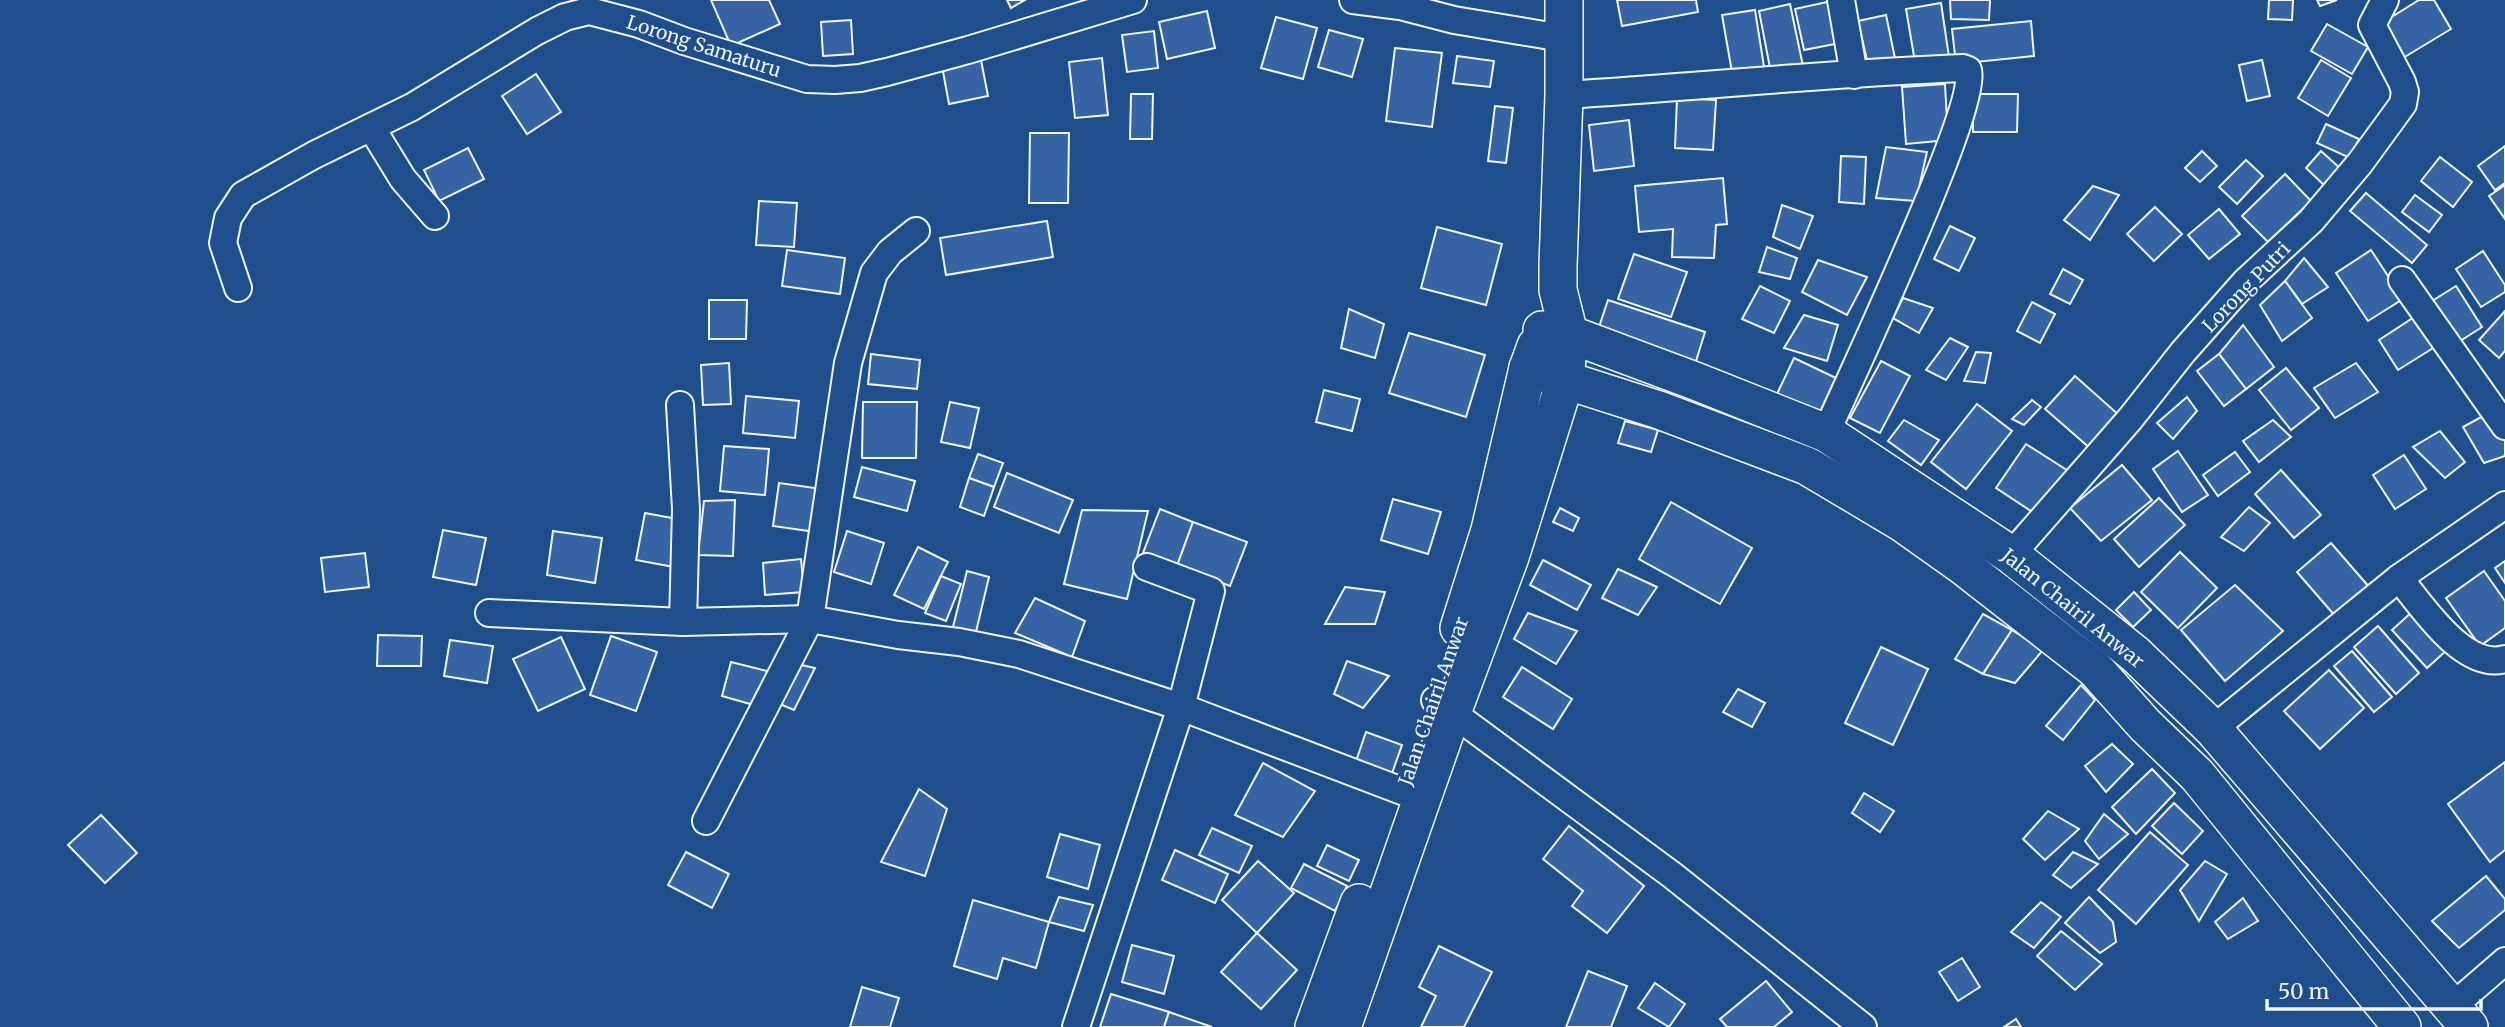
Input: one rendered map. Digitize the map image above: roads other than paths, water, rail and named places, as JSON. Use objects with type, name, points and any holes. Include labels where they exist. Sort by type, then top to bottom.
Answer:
[{"type":"main road","name":"Jalan Chairil Anwar","points":[[1314,1027],[1402,791],[1444,707],[1510,557],[1564,381],[1555,332],[1564,95],[1564,0]]},
{"type":"main road","name":"Jalan Chairil Anwar","points":[[1555,332],[1695,381],[1826,433],[2011,555],[2135,654],[2213,729],[2461,1017]]},
{"type":"main road","name":"Jalan Chairil Anwar","points":[[1342,1027],[1444,707],[1528,368],[1555,332]]},
{"type":"main road","name":"Jalan Chairil Anwar","points":[[1528,368],[1659,410],[1807,466],[1901,522],[1963,566],[2095,670],[2145,725],[2197,775],[2402,1027]]},
{"type":"street","name":"Lorong Samaturu","points":[[238,288],[223,243],[228,218],[243,195],[314,155],[412,107],[565,17],[589,11],[639,24],[684,41],[807,79],[835,80],[887,72],[1133,0]]},
{"type":"street","points":[[1353,0],[1400,6],[1454,20],[1562,38]]},
{"type":"street","points":[[1841,0],[1854,75]]},
{"type":"street","name":"Lorong Putri","points":[[2011,555],[2245,282],[2311,221],[2360,163],[2403,104],[2405,92],[2402,82],[2372,25],[2384,0]]},
{"type":"street","points":[[1564,95],[1882,71],[1968,70],[1970,75],[1966,97],[1943,165],[1826,433]]},
{"type":"street","points":[[371,127],[403,179],[435,216]]},
{"type":"street","points":[[706,821],[810,619],[848,363],[874,273],[890,252],[916,231]]},
{"type":"street","points":[[2402,280],[2505,426]]},
{"type":"street","points":[[680,405],[686,509],[683,622]]},
{"type":"street","points":[[2213,729],[2399,578],[2505,505]]},
{"type":"street","points":[[1076,1027],[1181,707],[1211,591],[1147,567]]},
{"type":"street","points":[[2399,578],[2463,649],[2477,658],[2494,663],[2505,659]]},
{"type":"street","points":[[489,613],[683,622],[810,619],[898,635],[959,642],[1019,654],[1181,707],[1402,791]]},
{"type":"street","points":[[1444,707],[1672,875],[1863,1027]]},
{"type":"street","points":[[2461,1017],[2505,961]]}]
